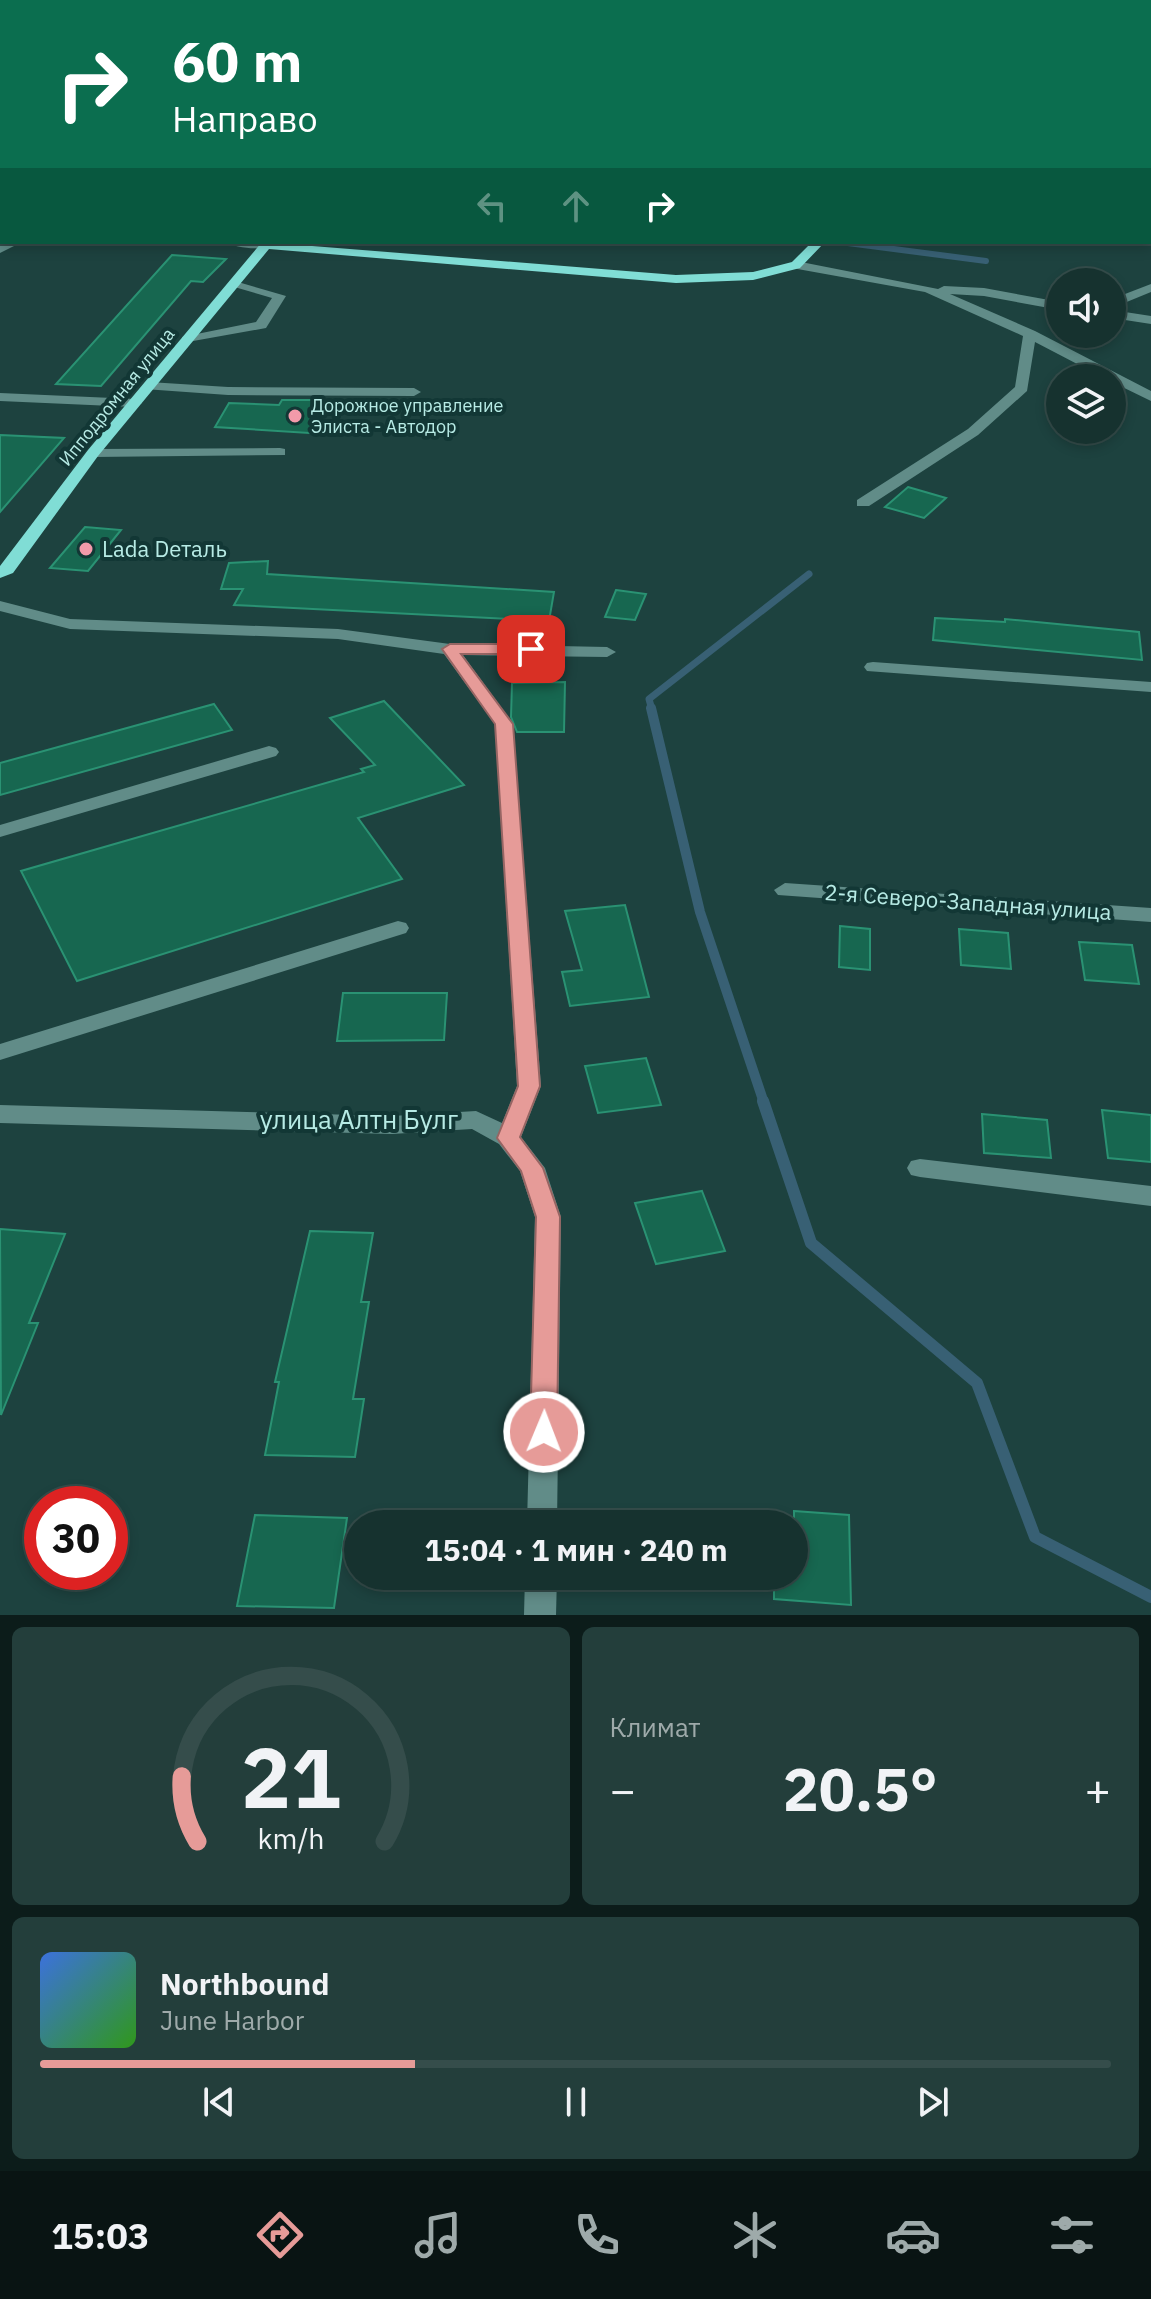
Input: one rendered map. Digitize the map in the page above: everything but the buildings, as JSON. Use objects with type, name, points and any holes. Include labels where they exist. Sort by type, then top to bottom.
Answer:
[{"type":"main road","points":[[266,245],[676,279],[753,276],[796,265],[817,244]]},
{"type":"main road","name":"Ипподромная улица","points":[[0,573],[7,569],[93,453],[266,245]]},
{"type":"street","points":[[254,244],[266,245]]},
{"type":"street","points":[[796,265],[928,289],[984,292],[1046,303]]},
{"type":"street","points":[[187,340],[261,325],[280,296],[235,283]]},
{"type":"street","points":[[1126,298],[1151,288]]},
{"type":"street","points":[[928,289],[1030,334],[1151,397]]},
{"type":"street","points":[[1126,316],[1151,320]]},
{"type":"street","points":[[863,503],[973,432],[1022,388],[1030,334]]},
{"type":"street","points":[[149,386],[228,391],[414,392]]},
{"type":"street","points":[[0,397],[135,403]]},
{"type":"street","points":[[93,453],[280,452]]},
{"type":"street","points":[[0,606],[70,624],[338,634],[450,649],[607,652]]},
{"type":"street","points":[[450,649],[504,724],[529,1086],[508,1138]]},
{"type":"street","points":[[873,667],[1151,687]]},
{"type":"street","points":[[0,831],[269,752]]},
{"type":"street","name":"2-я Северо-Западная улица","points":[[785,890],[1151,915]]},
{"type":"street","points":[[0,1052],[398,928]]},
{"type":"street","name":"улица Алтн Булг","points":[[0,1114],[392,1125],[476,1120],[508,1138],[532,1168],[548,1217],[542,1510]]},
{"type":"street","points":[[920,1168],[1151,1196]]},
{"type":"street","points":[[540,1615],[541,1590]]},
{"type":"waterway","points":[[855,244],[986,261]]},
{"type":"waterway","points":[[652,710],[649,699],[809,574]]},
{"type":"waterway","points":[[651,708],[700,912],[764,1103]]},
{"type":"waterway","points":[[763,1101],[811,1243],[977,1383],[1035,1537],[1151,1597]]},
{"type":"place","name":"Дорожное управление Элиста - Автодор","points":[[295,416]]},
{"type":"place","name":"Lada Dеталь","points":[[86,549]]},
{"type":"route","points":[[531,649],[450,649],[504,724],[529,1086],[508,1138],[532,1168],[548,1217],[544,1432]]}]
